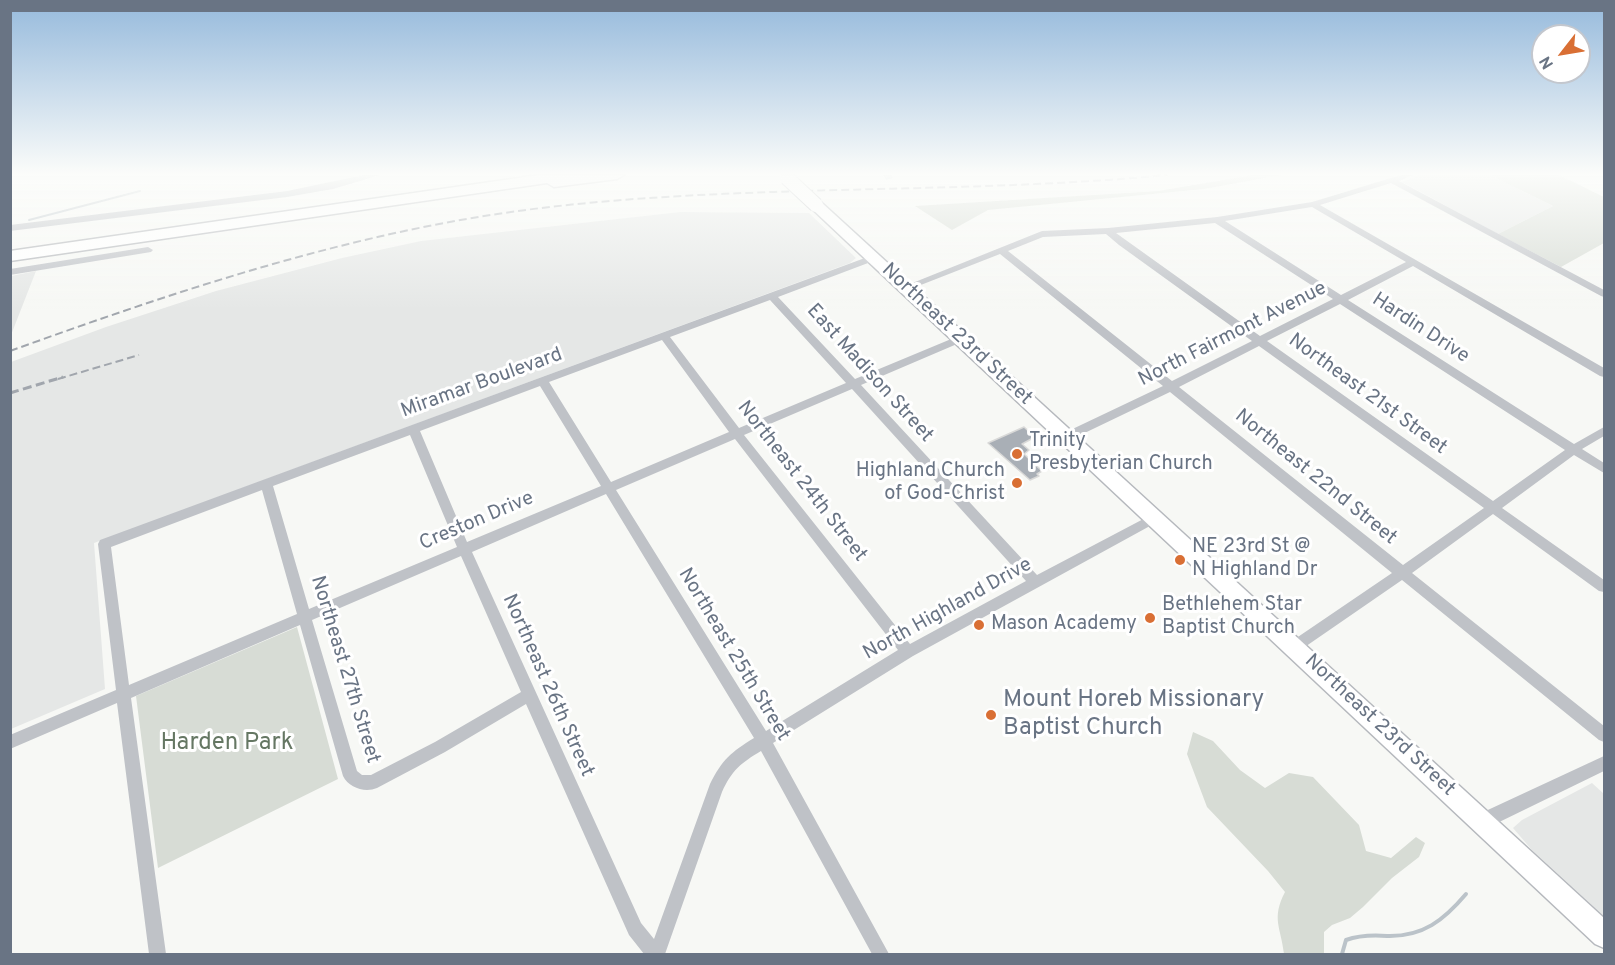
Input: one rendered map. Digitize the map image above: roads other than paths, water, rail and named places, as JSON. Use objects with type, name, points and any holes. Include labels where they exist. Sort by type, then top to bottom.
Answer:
[{"type":"highway","points":[[10,242],[164,220]]},
{"type":"highway","points":[[10,256],[262,220]]},
{"type":"highway","points":[[10,263],[87,245]]},
{"type":"main road","name":"Northeast 23rd Street","points":[[833,220],[1605,934]]},
{"type":"street","points":[[10,228],[75,220]]},
{"type":"street","points":[[905,288],[1042,234],[1108,231],[1217,220]]},
{"type":"street","name":"Hardin Drive","points":[[1217,220],[1605,469]]},
{"type":"street","points":[[1341,220],[1605,373]]},
{"type":"street","points":[[1466,220],[1605,294]]},
{"type":"street","name":"Northeast 21st Street","points":[[1108,231],[1605,587]]},
{"type":"street","points":[[10,272],[148,250]]},
{"type":"street","name":"Northeast 22nd Street","points":[[1001,250],[1605,735]]},
{"type":"street","name":"Miramar Boulevard","points":[[123,694],[104,544],[873,258]]},
{"type":"street","name":"North Fairmont Avenue","points":[[1066,437],[1170,387],[1414,262]]},
{"type":"street","name":"East Madison Street","points":[[772,296],[851,385],[1036,583]]},
{"type":"street","name":"Northeast 24th Street","points":[[664,336],[736,433],[909,652]]},
{"type":"street","name":"Creston Drive","points":[[10,742],[606,487],[960,339]]},
{"type":"street","name":"Northeast 25th Street","points":[[543,381],[763,740],[881,954]]},
{"type":"street","name":"Northeast 26th Street","points":[[413,429],[464,549],[635,929],[656,954]]},
{"type":"street","points":[[1294,647],[1402,573],[1574,449],[1605,432]]},
{"type":"street","name":"Northeast 27th Street","points":[[266,484],[351,776],[360,782],[372,783],[440,747],[530,694]]},
{"type":"street","name":"North Highland Drive","points":[[656,954],[724,769],[763,740],[909,652],[1155,518]]},
{"type":"street","points":[[123,694],[156,954]]},
{"type":"street","points":[[1483,821],[1605,763]]},
{"type":"waterway","points":[[1342,954],[1346,940],[1351,938],[1400,936],[1422,930],[1441,919],[1466,894]]},
{"type":"railway","points":[[10,351],[205,284],[271,264],[405,231],[462,220]]},
{"type":"railway","points":[[58,379],[139,355]]},
{"type":"railway","points":[[10,393],[63,377]]},
{"type":"place","name":"Trinity Presbyterian Church","points":[[1017,454]]},
{"type":"place","name":"Highland Church of God-Christ","points":[[1017,483]]},
{"type":"place","name":"NE 23rd St @ N Highland Dr","points":[[1180,560]]},
{"type":"place","name":"Bethlehem Star Baptist Church","points":[[1150,618]]},
{"type":"place","name":"Mason Academy","points":[[979,625]]},
{"type":"place","name":"Mount Horeb Missionary Baptist Church","points":[[991,715]]},
{"type":"park label","name":"Harden Park","points":[[227,744]]}]
